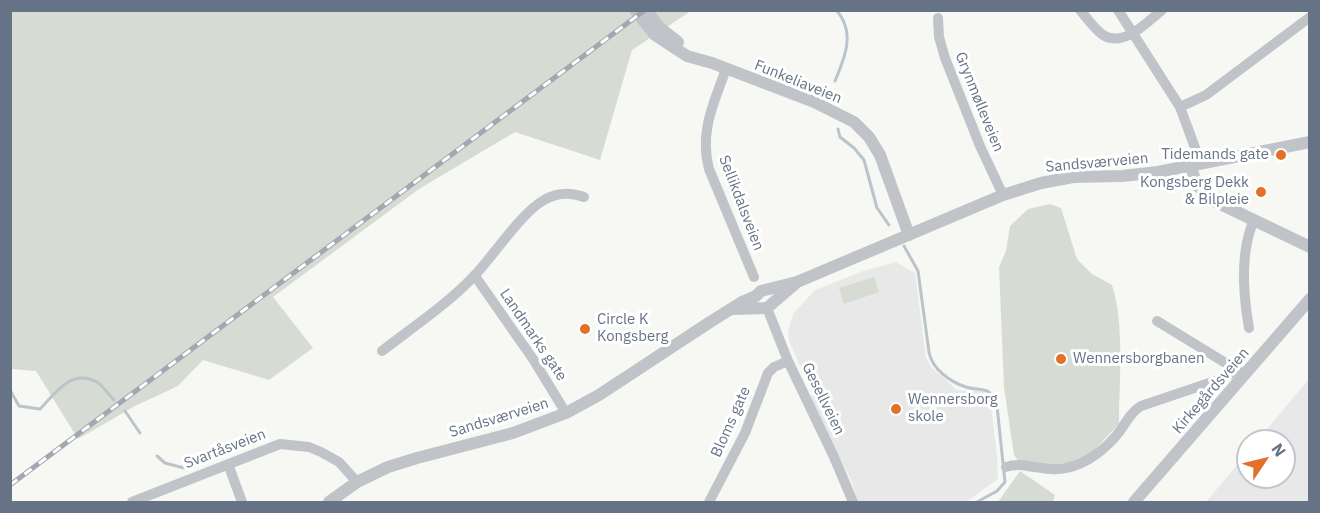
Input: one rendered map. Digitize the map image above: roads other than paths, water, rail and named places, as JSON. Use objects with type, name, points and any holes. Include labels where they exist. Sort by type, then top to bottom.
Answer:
[{"type":"street","name":"Funkeliaveien","points":[[635,10],[647,27],[668,45],[694,59],[712,63]]},
{"type":"street","name":"Funkeliaveien","points":[[646,10],[667,34],[712,63],[829,108],[862,129],[880,155],[909,235]]},
{"type":"street","points":[[1080,10],[1103,35],[1116,39],[1132,34],[1162,10]]},
{"type":"street","points":[[1118,10],[1180,107],[1196,165],[1196,184],[1207,197],[1254,222],[1310,247]]},
{"type":"street","points":[[1180,107],[1206,95],[1310,17]]},
{"type":"street","name":"Grynmølleveien","points":[[938,18],[939,37],[945,58],[980,146],[1003,195]]},
{"type":"street","name":"Sellikdalsveien","points":[[726,69],[709,118],[705,150],[709,169],[754,278]]},
{"type":"street","name":"Sandsværveien","points":[[329,502],[357,482],[407,460],[513,433],[566,413],[599,395],[742,302],[765,301],[797,282],[1003,195],[1060,178],[1134,175],[1310,142]]},
{"type":"street","points":[[382,351],[475,276],[538,204],[559,195],[573,194],[584,197]]},
{"type":"street","points":[[1249,328],[1245,307],[1245,266],[1254,222]]},
{"type":"street","name":"Landmarks gate","points":[[475,276],[533,359],[566,413]]},
{"type":"street","name":"Kirkegårdsveien","points":[[1134,502],[1240,372],[1310,299]]},
{"type":"street","name":"Gesellveien","points":[[765,301],[788,361],[853,502]]},
{"type":"street","points":[[1157,321],[1240,372]]},
{"type":"street","name":"Bloms gate","points":[[709,502],[745,433],[768,373],[774,367],[788,361]]},
{"type":"street","points":[[1006,467],[1014,464],[1057,470],[1083,462],[1110,442],[1131,413],[1141,405],[1240,372]]},
{"type":"street","name":"Svartåsveien","points":[[132,502],[280,444],[309,447],[339,462],[357,482]]},
{"type":"street","points":[[228,464],[242,502]]},
{"type":"waterway","points":[[835,81],[847,45],[846,27],[836,10]]},
{"type":"waterway","points":[[838,129],[840,137],[864,160],[877,208],[889,225]]},
{"type":"waterway","points":[[904,246],[918,271],[929,352],[934,364],[954,382],[989,392],[997,406],[1005,482],[997,491],[977,502]]},
{"type":"waterway","points":[[10,390],[19,406],[40,409],[65,384],[79,378],[88,378],[97,382],[114,400]]},
{"type":"waterway","points":[[125,411],[140,433]]},
{"type":"waterway","points":[[157,456],[165,463],[184,468],[214,451]]},
{"type":"railway","points":[[10,485],[645,10]]},
{"type":"place","name":"Tidemands gate","points":[[1281,155]]},
{"type":"place","name":"Kongsberg Dekk & Bilpleie","points":[[1261,192]]},
{"type":"place","name":"Circle K Kongsberg","points":[[585,329]]},
{"type":"place","name":"Wennersborgbanen","points":[[1061,359]]},
{"type":"place","name":"Wennersborg skole","points":[[896,409]]}]
